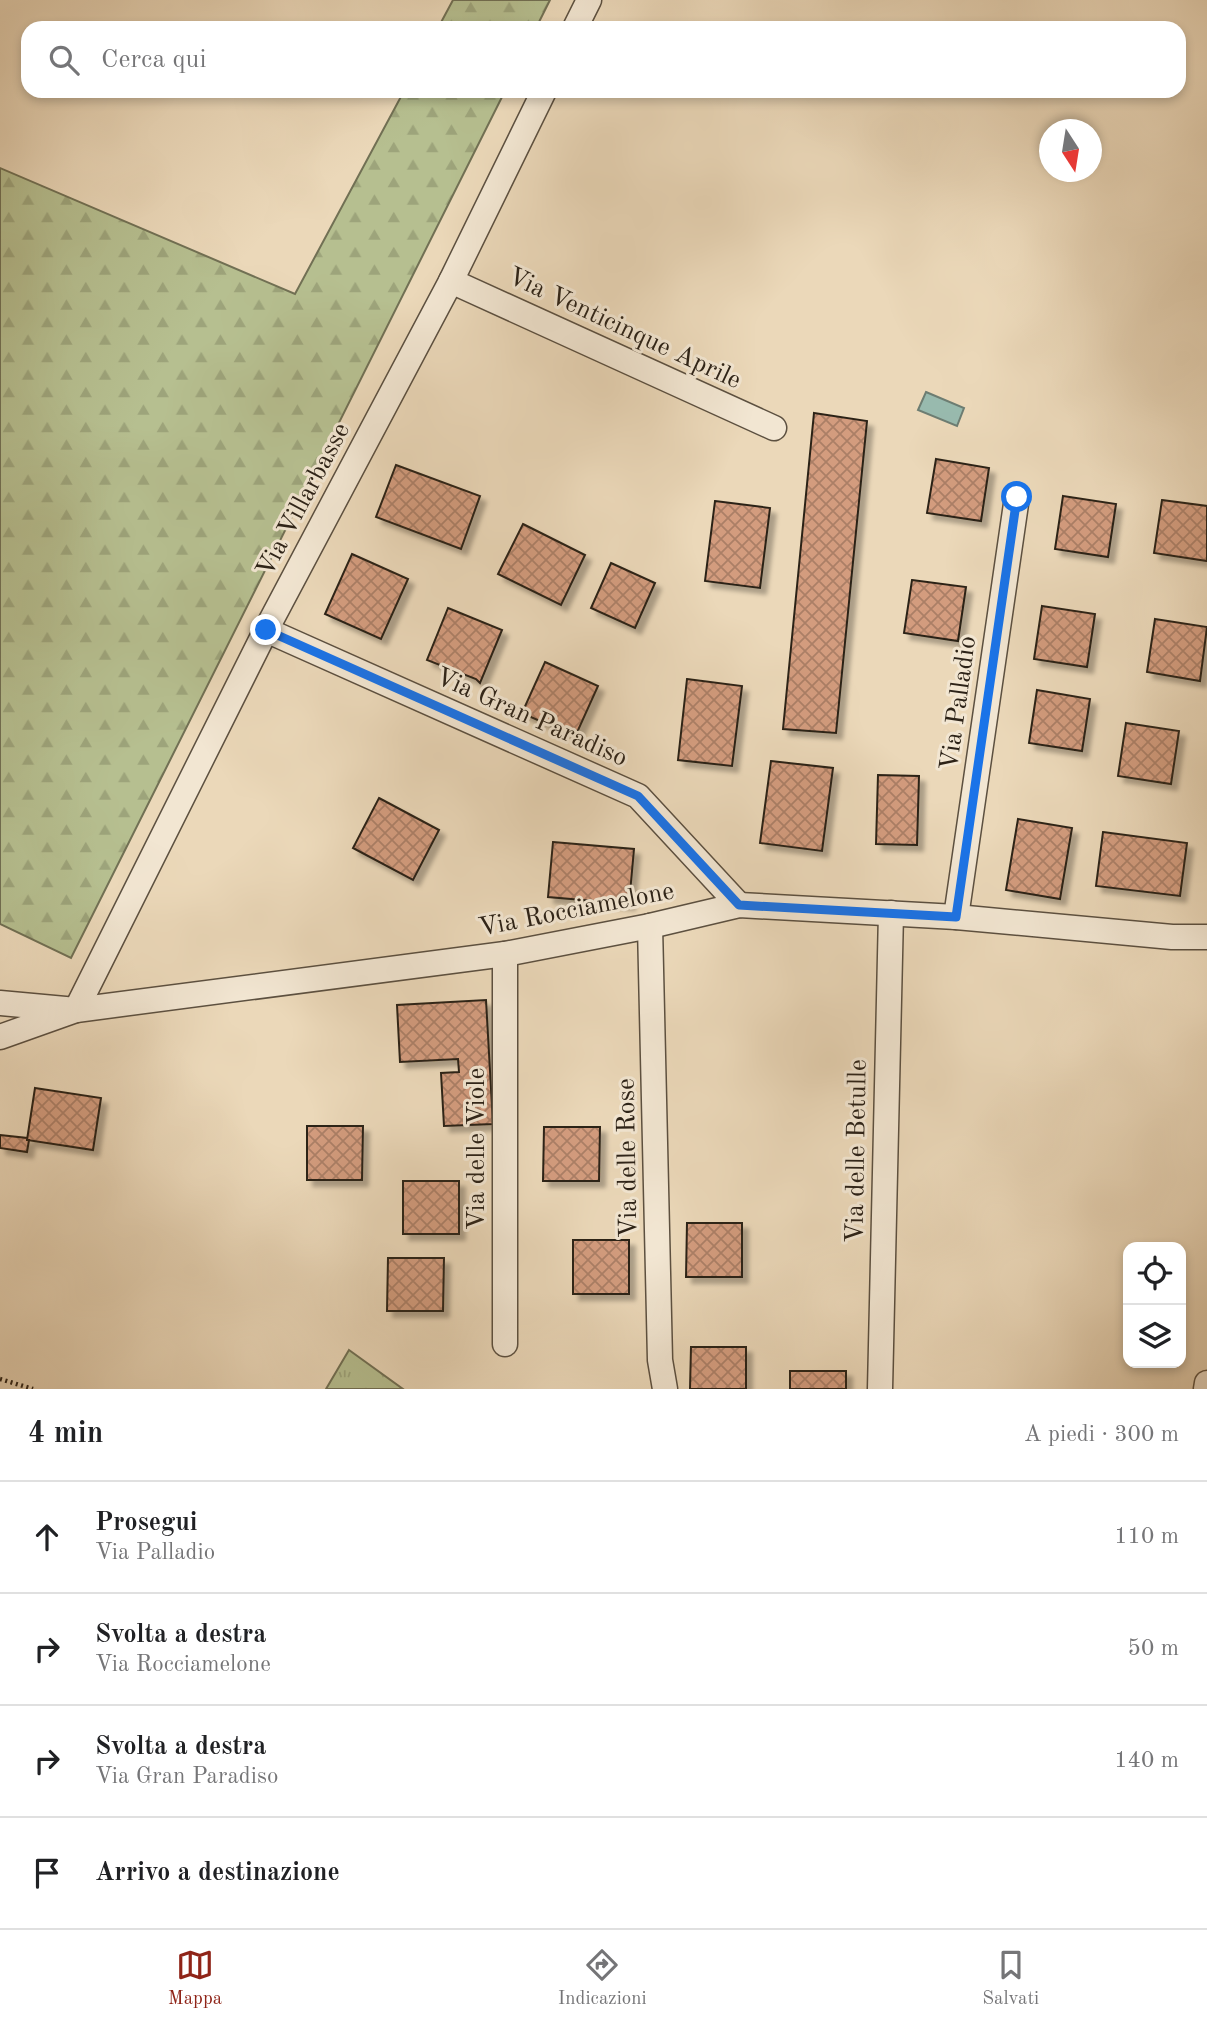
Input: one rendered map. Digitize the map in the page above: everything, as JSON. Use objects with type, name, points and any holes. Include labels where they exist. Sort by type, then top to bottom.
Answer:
[{"type":"street","points":[[578,21],[589,0]]},
{"type":"street","name":"Via Villarbasse","points":[[76,1010],[266,630],[451,281],[541,98]]},
{"type":"street","name":"Via Venticinque Aprile","points":[[451,281],[774,428]]},
{"type":"street","name":"Via Palladio","points":[[956,917],[1017,497]]},
{"type":"street","name":"Via Gran Paradiso","points":[[266,630],[638,796],[739,905]]},
{"type":"street","name":"Via Rocciamelone","points":[[0,1003],[76,1010],[505,954],[650,926],[739,905],[956,917],[1172,937],[1207,937]]},
{"type":"street","name":"Via delle Betulle","points":[[880,1389],[891,914]]},
{"type":"street","name":"Via delle Rose","points":[[650,926],[660,1360],[665,1389]]},
{"type":"street","name":"Via delle Viole","points":[[505,954],[505,1344]]},
{"type":"street","points":[[0,1037],[76,1010]]},
{"type":"street","points":[[1206,1389],[1207,1383]]},
{"type":"path","points":[[0,1378],[33,1389]]},
{"type":"green space","points":[[453,0],[550,0],[540,21],[442,21]]},
{"type":"green space","points":[[400,98],[501,98],[71,958],[0,924],[0,168],[295,294]]},
{"type":"green space","points":[[349,1350],[403,1389],[326,1389]]},
{"type":"water","points":[[926,392],[964,408],[957,426],[918,410]]},
{"type":"building","points":[[814,413],[867,421],[836,733],[783,729]]},
{"type":"building","points":[[936,459],[989,468],[981,521],[927,513]]},
{"type":"building","points":[[396,465],[480,496],[461,549],[376,517]]},
{"type":"building","points":[[1063,496],[1116,504],[1108,557],[1055,549]]},
{"type":"building","points":[[1162,500],[1207,506],[1207,561],[1154,553]]},
{"type":"building","points":[[715,501],[770,508],[760,588],[705,581]]},
{"type":"building","points":[[523,524],[585,555],[561,605],[498,574]]},
{"type":"building","points":[[352,554],[408,579],[381,639],[325,614]]},
{"type":"building","points":[[611,563],[655,583],[635,628],[591,608]]},
{"type":"building","points":[[912,580],[966,587],[958,641],[904,633]]},
{"type":"building","points":[[1042,606],[1095,614],[1087,667],[1034,659]]},
{"type":"building","points":[[448,608],[502,630],[480,683],[427,660]]},
{"type":"building","points":[[1155,619],[1207,627],[1200,681],[1147,672]]},
{"type":"building","points":[[545,662],[598,686],[575,737],[522,713]]},
{"type":"building","points":[[687,679],[742,686],[732,766],[678,760]]},
{"type":"building","points":[[1037,690],[1090,699],[1082,751],[1029,743]]},
{"type":"building","points":[[1126,723],[1179,731],[1171,784],[1118,776]]},
{"type":"building","points":[[771,761],[833,768],[822,851],[760,843]]},
{"type":"building","points":[[878,775],[919,776],[917,845],[876,844]]},
{"type":"building","points":[[379,798],[439,830],[413,880],[353,848]]},
{"type":"building","points":[[1018,819],[1072,828],[1060,899],[1006,890]]},
{"type":"building","points":[[1103,832],[1187,843],[1180,896],[1096,886]]},
{"type":"building","points":[[553,842],[634,849],[629,904],[548,897]]},
{"type":"building","points":[[486,1000],[493,1124],[444,1126],[441,1073],[459,1072],[458,1059],[400,1062],[397,1005]]},
{"type":"building","points":[[35,1088],[101,1098],[93,1150],[27,1140]]},
{"type":"building","points":[[307,1126],[363,1126],[362,1180],[307,1180]]},
{"type":"building","points":[[544,1127],[600,1127],[599,1181],[543,1181]]},
{"type":"building","points":[[0,1135],[27,1138],[27,1152],[0,1148]]},
{"type":"building","points":[[403,1181],[459,1181],[459,1234],[403,1234]]},
{"type":"building","points":[[687,1223],[742,1223],[742,1277],[686,1277]]},
{"type":"building","points":[[573,1240],[629,1240],[629,1294],[573,1294]]},
{"type":"building","points":[[388,1258],[444,1258],[443,1311],[387,1311]]},
{"type":"building","points":[[691,1347],[746,1347],[746,1389],[690,1389]]},
{"type":"building","points":[[790,1371],[846,1371],[846,1389],[790,1389]]},
{"type":"route","points":[[266,630],[638,796],[739,905],[956,917],[1017,497]]}]
